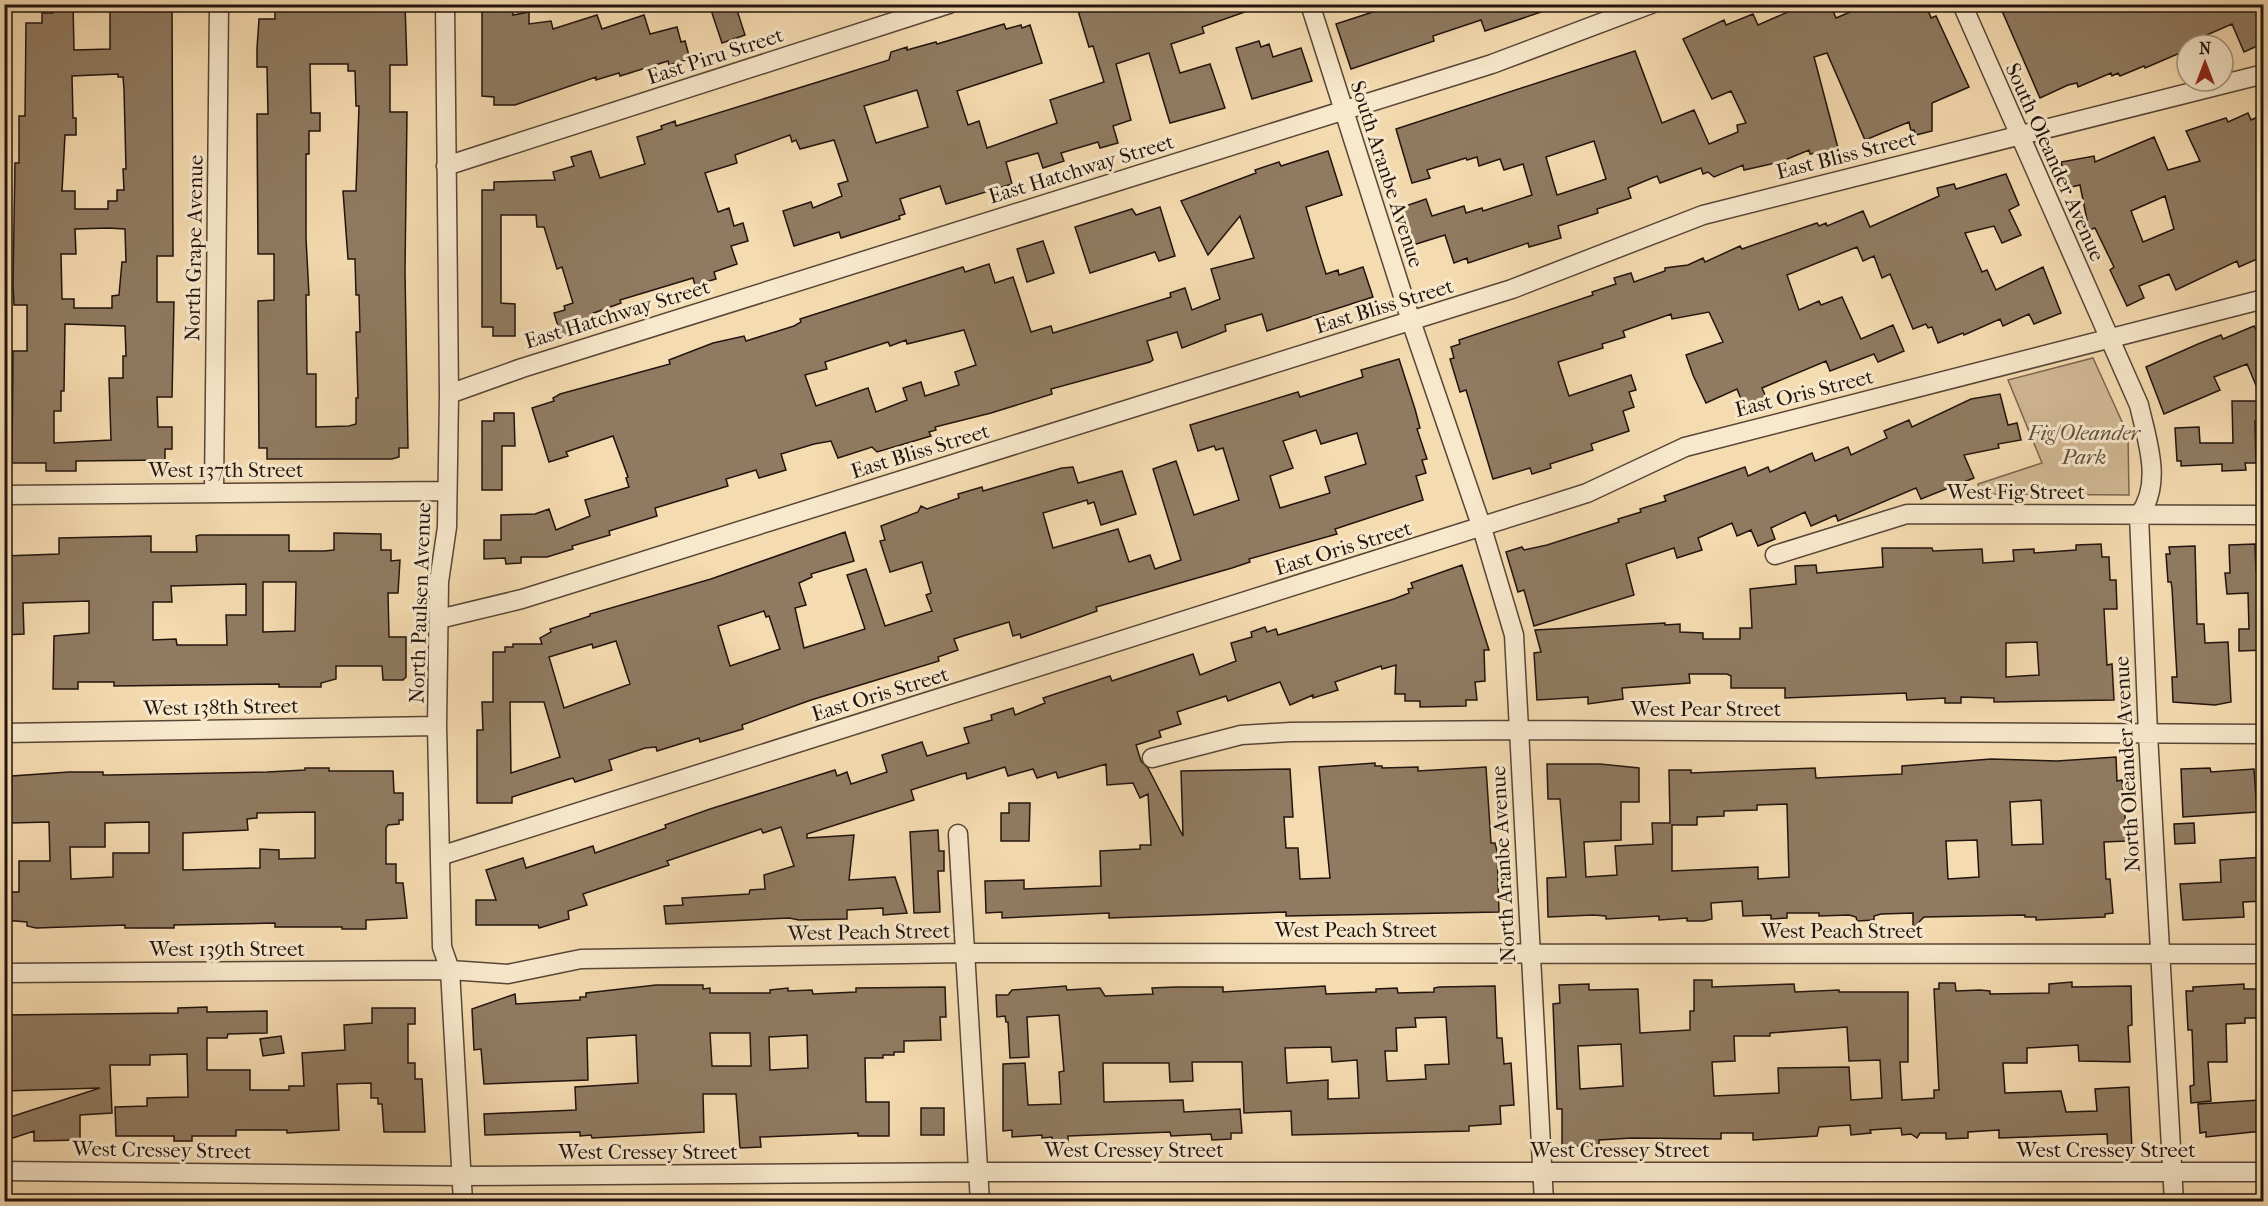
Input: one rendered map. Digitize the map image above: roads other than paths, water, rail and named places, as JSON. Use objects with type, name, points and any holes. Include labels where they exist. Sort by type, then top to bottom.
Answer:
[{"type":"street","name":"North Grape Avenue","points":[[214,492],[219,4]]},
{"type":"street","name":"North Paulsen Avenue","points":[[444,4],[449,394],[447,527],[439,582],[437,726],[442,947],[450,970],[463,1202]]},
{"type":"street","name":"East Piru Street","points":[[446,166],[950,4]]},
{"type":"street","name":"South Aranbe Avenue","points":[[1310,4],[1411,321],[1482,528]]},
{"type":"street","name":"East Hatchway Street","points":[[449,394],[522,368],[1492,64],[1651,4]]},
{"type":"street","name":"South Oleander Avenue","points":[[1962,4],[2107,337]]},
{"type":"street","name":"East Bliss Street","points":[[439,619],[522,599],[1512,289],[1702,215],[2264,74]]},
{"type":"street","name":"East Oris Street","points":[[440,856],[1482,528],[1587,493],[1685,447],[2107,337],[2264,299]]},
{"type":"street","name":"North Oleander Avenue","points":[[2107,337],[2139,405],[2147,437],[2153,478],[2148,504],[2139,515],[2148,734],[2174,1202]]},
{"type":"street","name":"West 137th Street","points":[[4,495],[447,491]]},
{"type":"street","name":"West Fig Street","points":[[1775,555],[1907,514],[2264,515]]},
{"type":"street","name":"North Aranbe Avenue","points":[[1482,528],[1514,635],[1544,1202]]},
{"type":"street","name":"West 138th Street","points":[[4,733],[437,726]]},
{"type":"street","name":"West Pear Street","points":[[1152,759],[1241,735],[1291,732],[1518,730],[2264,734]]},
{"type":"street","points":[[958,834],[980,1202]]},
{"type":"street","name":"West Peach Street","points":[[450,970],[508,974],[581,959],[965,953],[2264,954]]},
{"type":"street","name":"West 139th Street","points":[[4,973],[450,970]]},
{"type":"street","name":"West Cressey Street","points":[[4,1171],[462,1176],[978,1172],[2264,1172]]},
{"type":"park label","name":"Fig/Oleander Park","points":[[2084,445]]}]
